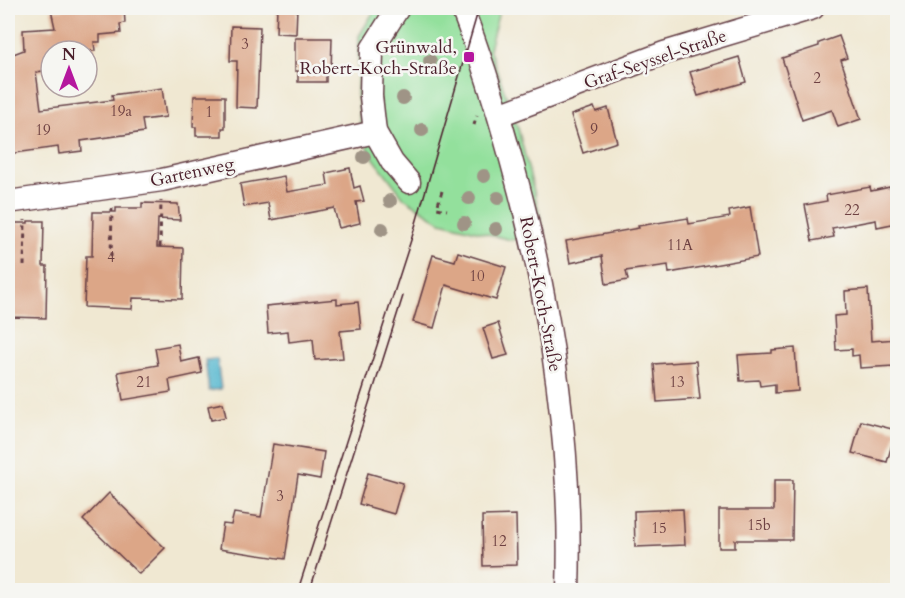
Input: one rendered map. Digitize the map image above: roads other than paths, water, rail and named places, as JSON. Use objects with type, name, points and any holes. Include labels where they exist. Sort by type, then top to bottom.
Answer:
[{"type":"street","points":[[398,8],[372,49],[371,96],[375,132],[392,162],[409,182]]},
{"type":"street","name":"Robert-Koch-Straße","points":[[462,8],[499,115],[529,223],[548,317],[562,415],[569,549],[568,591]]},
{"type":"street","name":"Graf-Seyssel-Straße","points":[[499,115],[664,53],[813,8]]},
{"type":"street","name":"Gartenweg","points":[[16,201],[162,180],[375,132]]},
{"type":"water","points":[[217,359],[221,389],[209,391],[205,360]]},
{"type":"tram line","points":[[298,590],[412,237],[479,8]]},
{"type":"tram line","points":[[310,590],[403,296]]},
{"type":"place","name":"Grünwald, Robert-Koch-Straße","points":[[469,57]]}]
